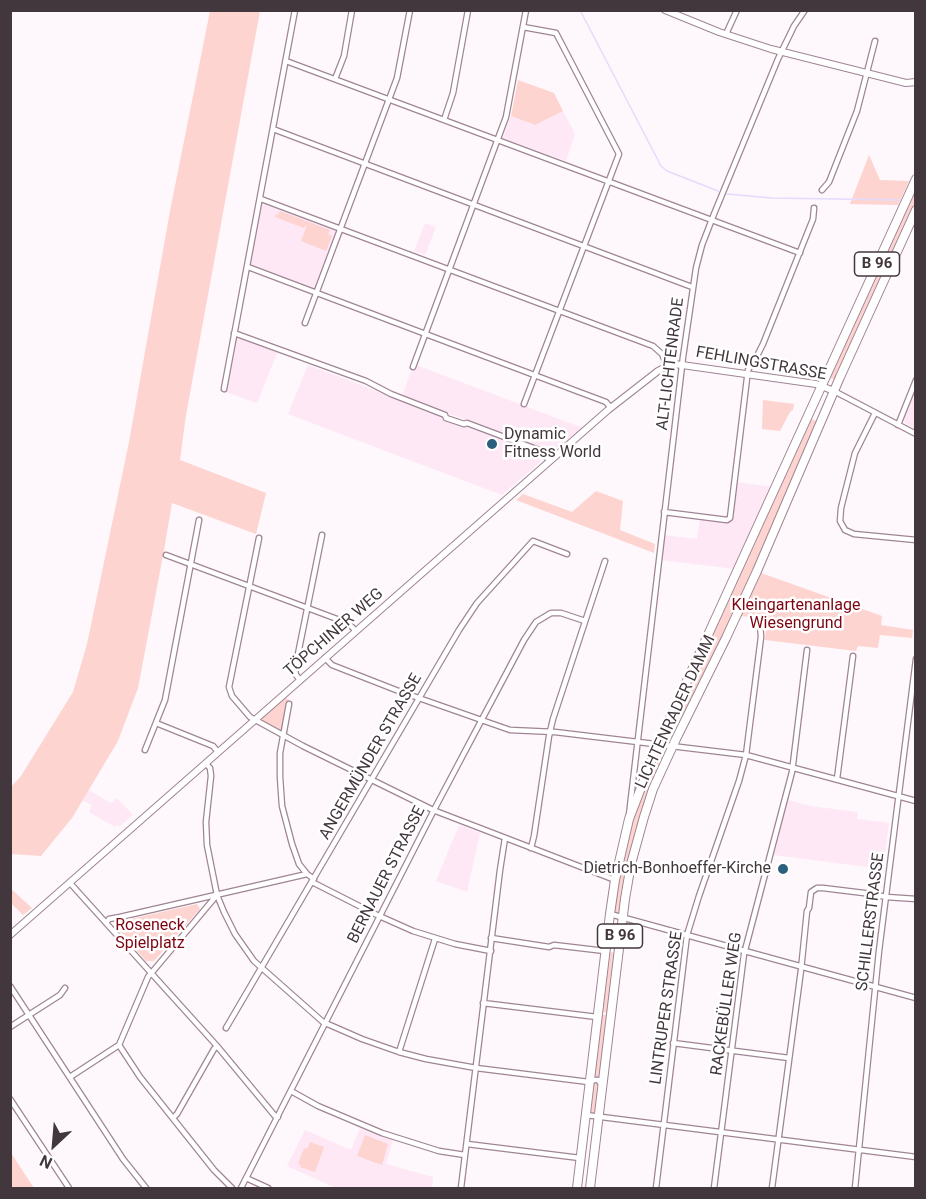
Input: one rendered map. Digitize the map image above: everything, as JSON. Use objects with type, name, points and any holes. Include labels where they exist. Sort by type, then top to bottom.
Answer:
[{"type":"main road","name":"LICHTENRADER DAMM","points":[[577,1188],[610,914],[629,819],[658,744],[915,179]]},
{"type":"main road","name":"LICHTENRADER DAMM","points":[[590,1188],[622,917],[631,864],[644,816],[653,789],[685,719],[752,582],[915,210]]},
{"type":"main road","points":[[860,302],[864,326]]},
{"type":"main road","points":[[808,415],[822,421]]},
{"type":"main road","points":[[673,713],[685,719]]},
{"type":"street","points":[[224,388],[295,10]]},
{"type":"street","points":[[336,79],[344,56],[352,10]]},
{"type":"street","points":[[305,323],[399,74],[410,10]]},
{"type":"street","points":[[444,120],[453,93],[468,10]]},
{"type":"street","points":[[413,367],[506,117],[526,10]]},
{"type":"street","points":[[665,10],[781,52],[867,72],[906,83],[915,89]]},
{"type":"street","points":[[726,34],[737,10]]},
{"type":"street","name":"ALT-LICHTENRADE","points":[[637,741],[692,287],[702,245],[711,220],[781,52],[805,10]]},
{"type":"street","points":[[523,27],[556,33],[619,154],[524,404]]},
{"type":"street","points":[[822,190],[829,182],[862,98],[875,42]]},
{"type":"street","points":[[286,61],[800,253]]},
{"type":"street","points":[[906,83],[915,82]]},
{"type":"street","points":[[273,129],[692,287]]},
{"type":"street","points":[[261,199],[654,346],[662,354],[667,366],[682,365]]},
{"type":"street","points":[[664,512],[727,520],[730,518],[748,369],[763,344],[813,219],[814,208]]},
{"type":"street","points":[[248,267],[606,402],[611,408]]},
{"type":"street","points":[[234,333],[366,381],[391,394],[445,414],[446,418],[464,424],[469,423],[539,450],[550,461]]},
{"type":"street","name":"FEHLINGSTRASSE","points":[[682,365],[822,385],[834,391]]},
{"type":"street","name":"TÖPCHINER WEG","points":[[10,935],[611,408],[667,366]]},
{"type":"street","points":[[898,425],[915,380]]},
{"type":"street","points":[[834,391],[915,434]]},
{"type":"street","points":[[875,413],[855,453],[840,521],[845,530],[854,534],[915,540]]},
{"type":"street","points":[[145,750],[165,700],[199,520]]},
{"type":"street","points":[[300,680],[295,669],[322,535]]},
{"type":"street","points":[[259,538],[229,690],[254,720],[433,810],[615,880]]},
{"type":"street","name":"ANGERMÜNDER STRASSE","points":[[226,1028],[477,603],[533,541],[567,554]]},
{"type":"street","points":[[166,555],[307,608],[346,624],[356,631]]},
{"type":"street","points":[[531,848],[550,732],[606,561]]},
{"type":"street","name":"BERNAUER STRASSE","points":[[241,1188],[433,810],[524,640],[536,622],[546,615],[557,612],[585,621]]},
{"type":"street","name":"LINTRUPER STRASSE","points":[[656,1188],[687,935],[746,755],[761,637],[760,624]]},
{"type":"street","name":"RACKEBÜLLER WEG","points":[[714,1188],[744,951],[793,767],[807,650]]},
{"type":"street","points":[[837,779],[853,656]]},
{"type":"street","points":[[325,658],[332,665],[419,699],[514,731],[550,732],[746,755],[915,801]]},
{"type":"street","name":"SCHILLERSTRASSE","points":[[855,1188],[875,987],[915,659]]},
{"type":"street","points":[[290,704],[280,753],[280,792],[296,857],[302,868],[313,880],[412,931],[435,939],[491,951]]},
{"type":"street","points":[[156,723],[213,746],[218,752]]},
{"type":"street","name":"LICHTENRADER DAMM","points":[[629,819],[628,811],[637,741]]},
{"type":"street","points":[[206,764],[210,768],[211,776],[206,837],[217,895],[224,912],[244,948],[261,969],[325,1023],[399,1052],[449,1064],[589,1082],[598,1080],[602,1084]]},
{"type":"street","points":[[461,1188],[505,838]]},
{"type":"street","points":[[106,923],[110,919],[307,874]]},
{"type":"street","points":[[70,883],[278,1117]]},
{"type":"street","points":[[772,1188],[811,892],[817,888],[915,899]]},
{"type":"street","points":[[70,1077],[119,1045],[151,973],[217,895]]},
{"type":"street","points":[[610,914],[915,998]]},
{"type":"street","points":[[491,938],[549,947],[554,945],[605,951]]},
{"type":"street","points":[[399,1052],[435,939]]},
{"type":"street","points":[[10,986],[123,1159],[146,1188]]},
{"type":"street","points":[[10,1028],[60,995],[65,988]]},
{"type":"street","points":[[483,1003],[597,1017]]},
{"type":"street","points":[[673,1043],[789,1058]]},
{"type":"street","points":[[119,1045],[140,1077],[231,1188]]},
{"type":"street","points":[[173,1118],[217,1046]]},
{"type":"street","points":[[291,1091],[318,1106],[390,1136],[439,1151],[465,1155]]},
{"type":"street","points":[[10,1099],[69,1188]]},
{"type":"street","points":[[586,1114],[915,1157]]},
{"type":"street","points":[[467,1144],[580,1158]]},
{"type":"street","points":[[246,1178],[268,1188]]},
{"type":"shaded area","points":[[563,111],[575,134],[566,161],[503,138],[511,116],[535,125]]},
{"type":"shaded area","points":[[262,201],[338,230],[315,290],[250,265]]},
{"type":"shaded area","points":[[425,223],[436,227],[425,255],[414,251]]},
{"type":"shaded area","points":[[237,335],[278,351],[257,403],[226,392]]},
{"type":"shaded area","points":[[308,365],[530,449],[540,457],[540,462],[502,495],[288,414]]},
{"type":"shaded area","points":[[416,365],[583,428],[551,452],[546,452],[402,396],[412,369],[416,370]]},
{"type":"shaded area","points":[[915,388],[915,429],[903,419]]},
{"type":"shaded area","points":[[736,482],[773,487],[735,569],[661,560],[664,535],[697,539],[700,518],[731,521]]},
{"type":"shaded area","points":[[89,790],[111,803],[117,798],[133,815],[119,827],[117,825],[115,827],[89,812],[92,805],[82,800]]},
{"type":"shaded area","points":[[788,800],[810,806],[858,812],[857,819],[889,823],[883,869],[774,855]]},
{"type":"shaded area","points":[[459,825],[480,833],[467,892],[436,881]]},
{"type":"shaded area","points":[[360,1128],[393,1140],[386,1164],[433,1177],[432,1188],[336,1188],[287,1166],[305,1130],[351,1150]]},
{"type":"green space","points":[[210,11],[260,11],[186,415],[180,460],[266,493],[256,534],[172,503],[138,688],[118,741],[72,818],[41,856],[11,854],[11,787],[21,776],[73,692],[87,644],[129,442],[170,211]]},
{"type":"green space","points":[[518,80],[554,93],[563,111],[535,125],[511,116]]},
{"type":"green space","points":[[869,155],[880,180],[909,181],[898,205],[850,204]]},
{"type":"green space","points":[[915,185],[915,204],[836,380],[828,377]]},
{"type":"green space","points":[[280,211],[330,230],[328,234],[332,236],[326,251],[301,241],[307,225],[304,228],[275,217]]},
{"type":"green space","points":[[763,400],[794,404],[793,410],[780,431],[762,429]]},
{"type":"green space","points":[[811,419],[817,421],[818,424],[735,611],[684,715],[678,714],[677,711]]},
{"type":"green space","points":[[596,491],[623,501],[620,530],[655,544],[654,553],[516,500],[523,494],[572,512]]},
{"type":"green space","name":"Kleingartenanlage Wiesengrund","points":[[761,573],[882,616],[881,625],[913,630],[912,638],[880,635],[878,648],[858,646],[856,651],[765,640],[767,619],[741,616]]},
{"type":"green space","points":[[285,697],[289,700],[281,732],[263,722],[262,718]]},
{"type":"green space","points":[[658,753],[666,754],[620,913],[614,912],[617,883],[637,802]]},
{"type":"green space","points":[[10,888],[32,908],[23,915],[11,903]]},
{"type":"green space","name":"Roseneck Spielplatz","points":[[197,904],[200,909],[154,961],[146,961],[116,927],[118,922]]},
{"type":"green space","points":[[608,952],[616,953],[608,1013],[601,1012]]},
{"type":"green space","points":[[600,1014],[608,1015],[595,1113],[589,1112]]},
{"type":"green space","points":[[365,1135],[388,1144],[382,1165],[357,1156]]},
{"type":"green space","points":[[310,1142],[324,1147],[315,1172],[300,1167],[301,1165],[298,1164],[304,1148],[307,1149]]},
{"type":"green space","points":[[11,1153],[34,1188],[11,1188]]},
{"type":"waterway","points":[[580,10],[661,166],[667,171],[718,191]]},
{"type":"waterway","points":[[727,194],[772,198],[900,200]]},
{"type":"place","name":"Dynamic Fitness World","points":[[492,444]]},
{"type":"place","name":"Dietrich-Bonhoeffer-Kirche","points":[[783,869]]}]
